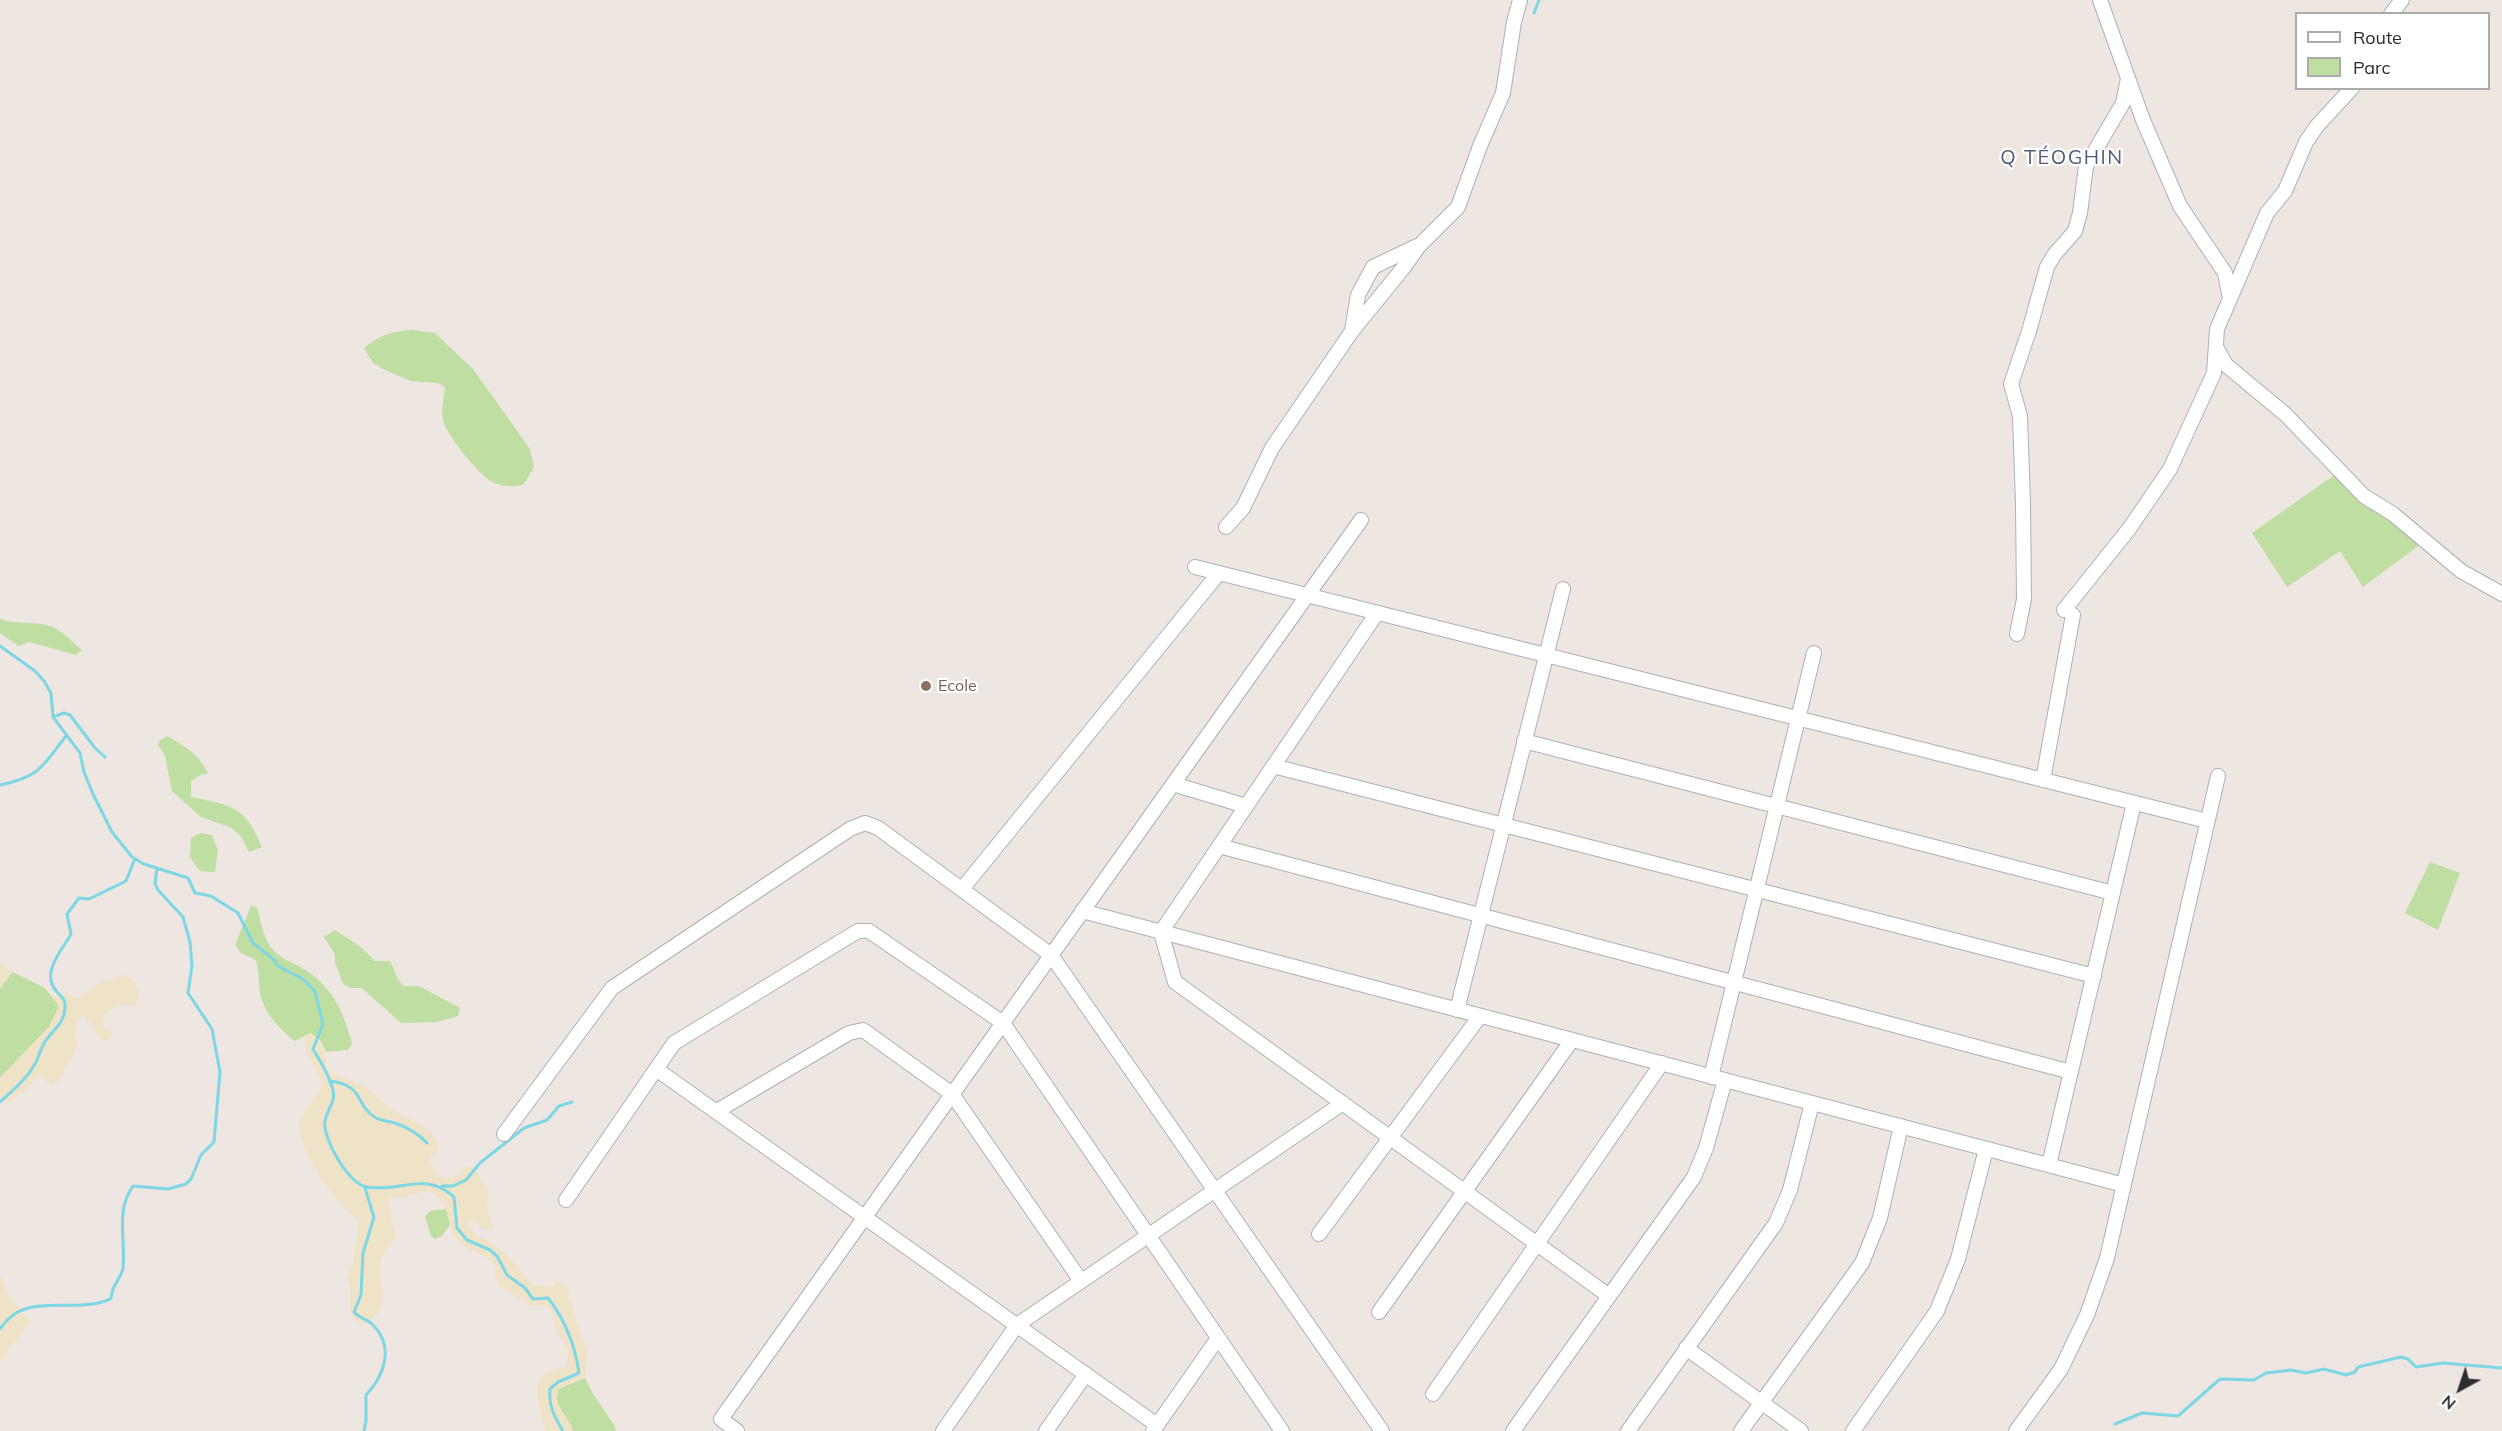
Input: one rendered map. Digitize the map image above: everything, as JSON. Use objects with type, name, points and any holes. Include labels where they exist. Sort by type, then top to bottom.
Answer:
[{"type":"street","points":[[1226,527],[1243,508],[1272,448],[1352,331],[1419,246],[1458,207],[1480,146],[1503,93],[1514,22],[1520,0]]},
{"type":"street","points":[[2100,0],[2128,79],[2180,206],[2224,273],[2230,301]]},
{"type":"street","points":[[2393,12],[2402,0]]},
{"type":"street","points":[[2017,634],[2024,599],[2023,504],[2020,416],[2011,384],[2047,267],[2054,255],[2075,231],[2080,213],[2086,166],[2123,103],[2128,79]]},
{"type":"street","points":[[2043,780],[2068,612],[2170,469],[2214,373],[2217,329],[2267,213],[2286,191],[2306,142],[2317,126],[2350,90]]},
{"type":"street","points":[[1352,331],[1358,295],[1373,267],[1419,246]]},
{"type":"street","points":[[2215,346],[2226,365],[2285,414],[2364,496],[2393,514],[2461,571],[2502,594]]},
{"type":"street","points":[[737,1431],[721,1419],[1361,520]]},
{"type":"street","points":[[1195,567],[2207,821]]},
{"type":"street","points":[[962,889],[1219,573]]},
{"type":"street","points":[[1457,1010],[1563,589]]},
{"type":"street","points":[[1377,613],[1161,932],[1175,982],[1609,1296]]},
{"type":"street","points":[[1513,1431],[1694,1177],[1706,1148],[1734,983],[1814,653]]},
{"type":"street","points":[[1524,741],[2113,893]]},
{"type":"street","points":[[1273,766],[2094,976]]},
{"type":"street","points":[[2016,1431],[2061,1369],[2087,1315],[2107,1258],[2218,776]]},
{"type":"street","points":[[1173,784],[1246,806]]},
{"type":"street","points":[[2049,1165],[2134,803]]},
{"type":"street","points":[[504,1134],[612,988],[850,829],[865,823],[878,828],[1052,955],[1382,1431]]},
{"type":"street","points":[[1219,846],[2071,1072]]},
{"type":"street","points":[[1082,911],[2124,1185]]},
{"type":"street","points":[[566,1200],[674,1043],[858,931],[869,931],[1003,1023],[1282,1431]]},
{"type":"street","points":[[1319,1234],[1480,1016]]},
{"type":"street","points":[[717,1112],[849,1033],[863,1030],[952,1094],[1081,1281]]},
{"type":"street","points":[[1379,1312],[1572,1040]]},
{"type":"street","points":[[1433,1394],[1662,1064]]},
{"type":"street","points":[[657,1069],[1086,1374],[1155,1428],[1218,1338]]},
{"type":"street","points":[[943,1431],[1017,1325],[1343,1103]]},
{"type":"street","points":[[1628,1431],[1776,1223],[1790,1190],[1812,1103]]},
{"type":"street","points":[[1741,1431],[1862,1263],[1880,1218],[1901,1126]]},
{"type":"street","points":[[1853,1431],[1937,1311],[1958,1259],[1986,1149]]},
{"type":"street","points":[[1686,1348],[1802,1431]]},
{"type":"street","points":[[1046,1431],[1086,1374]]},
{"type":"green space","points":[[412,330],[435,333],[473,369],[530,449],[534,467],[523,485],[507,486],[495,483],[479,472],[466,457],[444,423],[442,407],[445,387],[438,383],[411,381],[385,370],[373,363],[364,348],[386,334]]},
{"type":"green space","points":[[2340,471],[2425,541],[2363,587],[2340,551],[2287,587],[2252,533]]},
{"type":"green space","points":[[0,619],[52,627],[82,650],[76,655],[29,642],[19,646],[0,633]]},
{"type":"green space","points":[[167,736],[196,756],[208,774],[202,774],[191,781],[191,797],[236,810],[249,823],[262,847],[249,852],[241,836],[230,827],[201,817],[172,791],[165,756],[158,745],[160,740]]},
{"type":"green space","points":[[201,833],[212,835],[218,850],[215,872],[200,871],[190,857],[191,838]]},
{"type":"green space","points":[[2430,862],[2460,873],[2438,930],[2405,913]]},
{"type":"green space","points":[[251,906],[257,907],[270,947],[319,980],[332,996],[349,1032],[352,1043],[348,1050],[326,1052],[320,1040],[311,1033],[295,1041],[270,1016],[261,997],[256,960],[241,953],[235,945]]},
{"type":"green space","points":[[335,930],[361,947],[375,961],[390,961],[399,981],[404,986],[419,986],[460,1008],[458,1016],[437,1022],[401,1023],[362,988],[351,988],[343,984],[335,962],[335,954],[324,937]]},
{"type":"green space","points":[[12,972],[45,988],[59,1006],[49,1027],[0,1078],[0,989]]},
{"type":"green space","points":[[446,1209],[450,1225],[442,1236],[435,1239],[431,1236],[425,1217],[430,1211]]},
{"type":"green space","points":[[585,1378],[616,1431],[573,1431],[557,1401],[558,1389]]},
{"type":"sand","points":[[0,962],[12,972],[0,989]]},
{"type":"sand","points":[[125,973],[136,984],[139,995],[135,1006],[117,1005],[104,1016],[103,1026],[112,1033],[110,1039],[105,1041],[101,1038],[82,1015],[75,1030],[78,1046],[59,1081],[52,1084],[45,1081],[42,1076],[37,1076],[26,1089],[7,1104],[0,1098],[0,1078],[49,1027],[59,1006],[53,998],[65,993],[78,998],[95,985]]},
{"type":"sand","points":[[311,1033],[322,1046],[329,1071],[367,1088],[388,1107],[430,1131],[438,1145],[437,1153],[429,1160],[438,1175],[447,1178],[464,1173],[465,1167],[470,1166],[477,1172],[488,1190],[487,1210],[494,1227],[490,1230],[481,1228],[473,1219],[467,1224],[476,1236],[500,1249],[534,1285],[553,1286],[557,1280],[568,1287],[569,1297],[587,1353],[585,1378],[559,1389],[557,1395],[559,1406],[573,1431],[545,1431],[538,1402],[538,1386],[544,1375],[567,1366],[568,1354],[564,1342],[557,1333],[551,1310],[546,1306],[531,1306],[500,1286],[495,1279],[496,1267],[489,1258],[467,1249],[455,1238],[445,1206],[436,1195],[429,1191],[404,1197],[389,1197],[396,1239],[386,1248],[382,1258],[380,1309],[375,1317],[362,1324],[354,1318],[350,1310],[351,1292],[347,1278],[353,1263],[359,1221],[329,1190],[311,1162],[300,1133],[299,1121],[322,1086],[304,1043],[304,1036]]},
{"type":"sand","points":[[0,1276],[11,1299],[30,1321],[0,1362]]},
{"type":"waterway","points":[[1534,13],[1539,0]]},
{"type":"waterway","points":[[0,646],[35,671],[44,681],[51,693],[53,717],[80,753],[84,772],[93,794],[112,832],[132,857],[144,864],[188,878],[195,893],[211,896],[238,913],[253,943],[278,966],[303,979],[315,991],[323,1024],[313,1049],[327,1074],[334,1094],[326,1117],[325,1129],[332,1149],[345,1170],[352,1178],[367,1187],[422,1184],[443,1189],[454,1197],[457,1228],[467,1240],[490,1250],[497,1256],[507,1275],[525,1288],[533,1299],[548,1298],[569,1334],[579,1373],[558,1382],[550,1389],[551,1406],[563,1431]]},
{"type":"waterway","points":[[53,717],[64,713],[70,715],[95,748],[105,757]]},
{"type":"waterway","points":[[0,785],[33,774],[45,763],[66,736]]},
{"type":"waterway","points":[[0,1102],[28,1075],[45,1042],[63,1018],[65,1003],[52,985],[51,970],[71,934],[67,914],[79,898],[89,899],[126,881],[134,861]]},
{"type":"waterway","points":[[0,1329],[9,1318],[32,1307],[85,1305],[111,1298],[123,1268],[124,1205],[133,1186],[168,1189],[186,1184],[191,1179],[201,1155],[214,1142],[220,1072],[212,1029],[188,993],[192,966],[190,942],[183,917],[158,890],[155,883],[157,868]]},
{"type":"waterway","points":[[329,1081],[349,1087],[369,1113],[376,1118],[404,1127],[427,1143]]},
{"type":"waterway","points":[[442,1186],[453,1186],[466,1180],[480,1163],[524,1128],[547,1120],[559,1106],[572,1102]]},
{"type":"waterway","points":[[364,1431],[366,1395],[382,1370],[385,1352],[380,1334],[371,1323],[354,1312],[361,1295],[363,1253],[374,1217],[365,1188]]},
{"type":"waterway","points":[[2115,1424],[2142,1413],[2178,1416],[2220,1379],[2254,1380],[2266,1373],[2291,1370],[2306,1373],[2324,1369],[2346,1375],[2355,1372],[2358,1367],[2401,1357],[2408,1359],[2416,1367],[2443,1363],[2502,1368]]},
{"type":"place","name":"Ecole","points":[[926,686]]},
{"type":"district","name":"Q TÉOGHIN","points":[[2062,158]]}]
